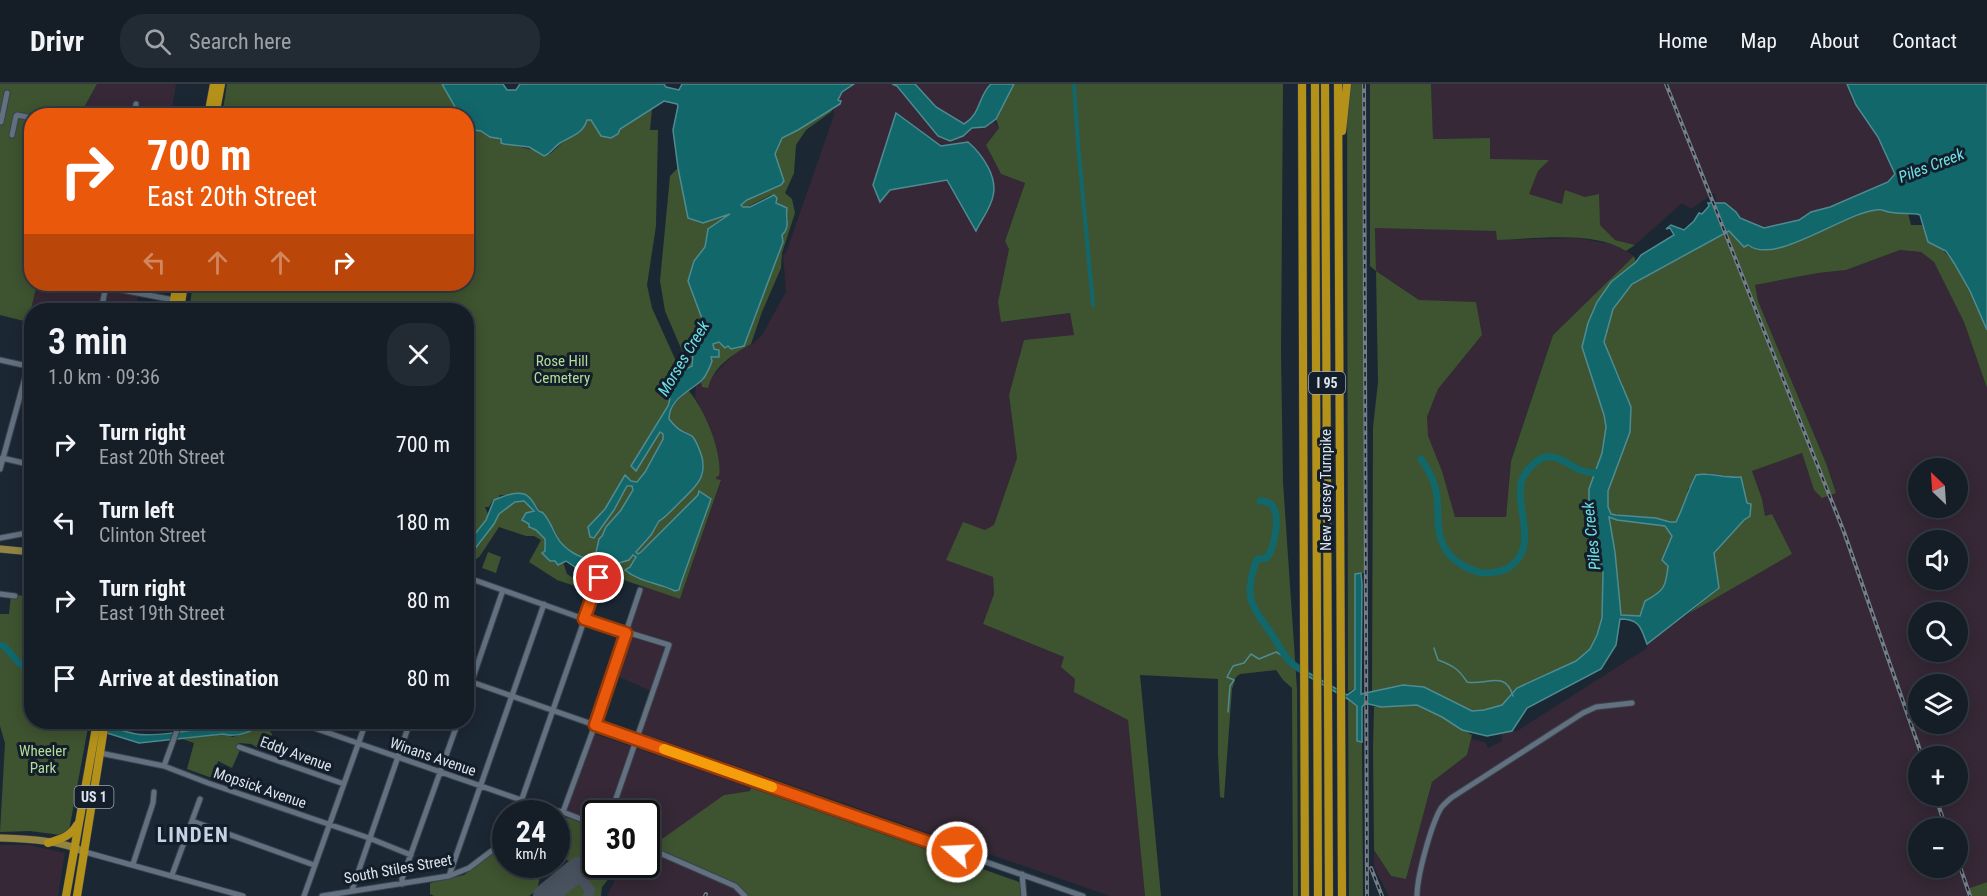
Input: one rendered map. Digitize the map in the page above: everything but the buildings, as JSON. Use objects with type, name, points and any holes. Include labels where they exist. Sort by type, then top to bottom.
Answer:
[{"type":"highway","points":[[210,108],[214,84]]},
{"type":"highway","points":[[216,108],[221,84]]},
{"type":"highway","name":"New Jersey Turnpike","points":[[1302,84],[1305,896]]},
{"type":"highway","name":"New Jersey Turnpike","points":[[1315,84],[1318,896]]},
{"type":"highway","name":"New Jersey Turnpike","points":[[1325,84],[1329,896]]},
{"type":"highway","name":"New Jersey Turnpike","points":[[1338,84],[1342,896]]},
{"type":"highway","points":[[1340,144],[1347,84]]},
{"type":"highway","points":[[173,303],[176,291]]},
{"type":"highway","name":"US 1","points":[[78,896],[100,753],[97,729]]},
{"type":"highway","name":"US 1","points":[[66,896],[79,821],[102,729]]},
{"type":"highway","points":[[48,843],[71,834],[79,821]]},
{"type":"main road","points":[[4,549],[24,551]]},
{"type":"main road","points":[[0,838],[74,847],[85,852]]},
{"type":"street","points":[[0,123],[7,93]]},
{"type":"street","points":[[135,108],[136,104]]},
{"type":"street","points":[[1,112],[24,116]]},
{"type":"street","points":[[12,135],[16,115]]},
{"type":"street","points":[[133,291],[174,300]]},
{"type":"street","points":[[0,360],[24,366]]},
{"type":"street","points":[[0,469],[1,458],[24,386]]},
{"type":"street","points":[[1,458],[24,463]]},
{"type":"street","points":[[0,538],[24,533]]},
{"type":"street","points":[[4,549],[10,536]]},
{"type":"street","points":[[522,800],[599,578]]},
{"type":"street","points":[[474,580],[584,619],[669,645],[616,800]]},
{"type":"street","points":[[474,668],[503,590]]},
{"type":"street","points":[[565,800],[595,725],[640,590]]},
{"type":"street","points":[[0,594],[15,596]]},
{"type":"street","points":[[449,876],[544,604]]},
{"type":"street","points":[[474,683],[1083,896]]},
{"type":"street","points":[[1417,896],[1419,877],[1436,819],[1442,807],[1451,798],[1583,712],[1596,707],[1632,703]]},
{"type":"street","points":[[164,766],[177,729]]},
{"type":"street","name":"Winans Avenue","points":[[317,729],[522,800]]},
{"type":"street","points":[[304,896],[363,729]]},
{"type":"street","points":[[352,890],[408,729]]},
{"type":"street","points":[[402,884],[455,729]]},
{"type":"street","name":"Eddy Avenue","points":[[239,747],[344,784]]},
{"type":"street","name":"Mopsick Avenue","points":[[100,753],[164,766],[411,855]]},
{"type":"street","points":[[133,864],[153,803],[154,792]]},
{"type":"street","points":[[172,875],[200,799]]},
{"type":"street","points":[[192,821],[314,865]]},
{"type":"street","name":"South Stiles Street","points":[[322,896],[449,876],[469,868],[492,851]]},
{"type":"street","points":[[85,852],[243,896]]},
{"type":"street","points":[[660,853],[735,886],[745,896]]},
{"type":"street","points":[[1022,874],[1024,896]]},
{"type":"shaded area","points":[[97,84],[176,84],[172,108],[84,108]]},
{"type":"shaded area","points":[[854,84],[897,86],[938,136],[985,127],[993,120],[999,128],[986,145],[1001,174],[1025,183],[1005,240],[1009,249],[998,302],[1002,322],[1070,313],[1074,335],[1020,350],[1019,365],[1009,395],[1017,458],[994,526],[985,530],[994,594],[983,624],[1064,657],[1075,679],[1075,692],[1128,720],[1145,896],[1110,896],[639,732],[653,692],[613,674],[642,586],[680,599],[682,594],[721,481],[716,479],[718,453],[711,431],[695,397],[696,384],[701,381],[702,387],[735,353],[754,343],[762,335],[786,292],[783,254],[786,253],[834,115],[833,108],[840,104],[838,100],[842,92]],"holes":[[[896,114],[942,146],[947,180],[890,190]]]},
{"type":"shaded area","points":[[915,84],[991,84],[983,94],[974,118],[964,124],[936,107]]},
{"type":"shaded area","points":[[1431,84],[1847,84],[1856,105],[1878,137],[1895,174],[1880,187],[1799,220],[1764,228],[1740,218],[1728,206],[1717,203],[1714,193],[1691,209],[1682,203],[1635,245],[1615,240],[1600,225],[1562,204],[1528,194],[1538,171],[1548,160],[1490,159],[1489,138],[1433,139]]},
{"type":"shaded area","points":[[1375,227],[1497,231],[1497,240],[1577,238],[1616,245],[1634,256],[1553,335],[1511,460],[1506,517],[1455,517],[1442,471],[1427,436],[1427,417],[1438,389],[1482,335],[1419,300],[1376,271]]},
{"type":"shaded area","points":[[1900,250],[1921,252],[1934,262],[1964,322],[1987,388],[1987,882],[1967,889],[1970,896],[1389,896],[1374,867],[1374,850],[1391,876],[1406,879],[1432,782],[1467,755],[1471,739],[1485,742],[1488,748],[1502,741],[1501,733],[1517,731],[1647,648],[1647,644],[1688,614],[1791,554],[1772,514],[1765,517],[1762,499],[1751,471],[1802,453],[1814,490],[1836,493],[1826,463],[1758,301],[1754,285],[1846,270]]},
{"type":"shaded area","points":[[35,291],[146,291],[146,295],[138,294],[137,303],[32,303]]},
{"type":"shaded area","points":[[592,733],[751,788],[750,791],[724,795],[742,891],[745,896],[607,896],[616,878],[660,878],[660,800],[582,800],[582,820],[570,816],[570,800],[567,800]]},
{"type":"shaded area","points":[[0,845],[29,845],[65,853],[58,896],[0,896]]},
{"type":"green space","points":[[0,84],[97,84],[84,108],[24,108],[24,291],[35,291],[32,303],[24,303],[24,321],[0,315]]},
{"type":"green space","points":[[227,84],[442,84],[457,108],[223,108]]},
{"type":"green space","points":[[1014,84],[1283,84],[1281,353],[1283,482],[1297,689],[1298,896],[1293,896],[1292,688],[1276,670],[1240,674],[1236,677],[1232,689],[1224,798],[1220,797],[1218,679],[1140,675],[1161,896],[1145,896],[1128,720],[1074,692],[1075,679],[1061,667],[1064,657],[983,624],[994,594],[993,577],[946,560],[963,522],[985,530],[994,525],[1017,458],[1009,395],[1024,340],[1074,335],[1070,313],[1001,322],[998,302],[1009,249],[1005,241],[1025,183],[1001,174],[986,145],[999,128],[996,119]]},
{"type":"green space","points":[[1347,84],[1362,84],[1364,573],[1355,574],[1355,688],[1348,692]]},
{"type":"green space","points":[[1370,84],[1431,84],[1433,139],[1490,138],[1490,159],[1549,160],[1538,171],[1529,194],[1562,204],[1565,190],[1585,197],[1599,194],[1600,225],[1615,240],[1635,245],[1626,251],[1613,244],[1581,238],[1497,240],[1496,231],[1375,228],[1376,271],[1370,266]]},
{"type":"green space","points":[[833,108],[831,112],[806,130],[796,145],[794,173],[785,193],[792,199],[795,213],[782,253],[781,268],[751,344],[719,367],[708,388],[702,387],[701,381],[712,359],[713,345],[719,341],[722,345],[734,349],[744,346],[783,242],[782,235],[788,220],[786,210],[776,203],[776,196],[771,195],[745,208],[741,205],[781,185],[783,178],[775,154],[782,138]]},
{"type":"green space","name":"Rose Hill Cemetery","points":[[652,109],[650,130],[658,130],[656,226],[647,285],[652,308],[676,361],[672,365],[679,374],[672,384],[666,411],[631,466],[636,470],[660,432],[663,433],[663,439],[645,472],[638,482],[631,481],[625,476],[605,509],[588,527],[590,537],[614,510],[627,486],[632,486],[633,490],[621,510],[606,527],[596,548],[598,551],[593,558],[575,553],[565,547],[530,497],[522,494],[500,495],[498,499],[493,500],[489,507],[485,507],[488,514],[486,520],[474,535],[474,303],[190,303],[192,291],[474,291],[474,130],[508,144],[550,154],[587,120],[591,120],[596,129],[620,129]]},
{"type":"green space","points":[[678,168],[688,218],[733,212],[708,229],[705,247],[694,261],[688,281],[707,332],[693,354],[692,366],[689,367],[665,311],[660,281],[670,176]]},
{"type":"green space","points":[[1876,210],[1908,213],[1911,225],[1922,225],[1954,263],[1969,288],[1987,330],[1987,388],[1964,322],[1934,262],[1921,252],[1900,250],[1846,270],[1755,285],[1758,301],[1826,463],[1836,493],[1822,498],[1814,490],[1802,453],[1752,471],[1762,499],[1765,516],[1772,514],[1792,554],[1688,614],[1719,588],[1714,553],[1750,516],[1748,506],[1742,490],[1735,481],[1726,476],[1708,473],[1688,489],[1685,506],[1677,522],[1611,514],[1607,507],[1608,491],[1613,476],[1623,385],[1604,342],[1613,309],[1632,284],[1730,231],[1736,239],[1750,247],[1770,250],[1847,219]]},
{"type":"green space","points":[[1634,256],[1636,262],[1611,282],[1582,346],[1606,427],[1602,453],[1589,489],[1589,518],[1603,572],[1602,618],[1597,635],[1590,649],[1576,661],[1517,688],[1502,705],[1484,710],[1472,711],[1451,700],[1403,685],[1372,692],[1373,427],[1378,382],[1376,271],[1419,300],[1476,302],[1482,335],[1438,389],[1427,417],[1428,436],[1442,471],[1455,517],[1506,517],[1511,461],[1553,335]]},
{"type":"green space","points":[[688,390],[694,398],[706,419],[715,443],[719,466],[719,476],[716,479],[721,480],[680,599],[600,572],[593,592],[557,580],[529,562],[541,540],[499,527],[480,556],[474,561],[474,550],[499,514],[515,502],[524,501],[534,511],[529,528],[536,530],[546,539],[545,548],[548,558],[550,561],[556,561],[558,565],[563,562],[567,574],[575,579],[579,577],[576,572],[579,566],[595,564],[603,567],[624,561],[632,555],[636,557],[626,572],[668,589],[679,590],[711,499],[698,493],[641,552],[638,554],[636,552],[651,535],[659,521],[699,482],[703,474],[704,464],[694,439],[669,420],[673,406]]},
{"type":"green space","points":[[1609,517],[1665,526],[1672,536],[1666,585],[1657,595],[1645,601],[1640,616],[1621,616]]},
{"type":"green space","points":[[488,552],[501,557],[496,573],[482,568]]},
{"type":"green space","name":"Wheeler Park","points":[[11,595],[24,596],[24,729],[88,729],[68,836],[30,831],[0,832],[5,743],[0,726],[0,614],[9,614]]},
{"type":"green space","points":[[1348,699],[1357,706],[1357,740],[1362,742],[1363,896],[1349,896]]},
{"type":"green space","points":[[1417,705],[1472,735],[1467,755],[1432,782],[1406,879],[1391,876],[1374,850],[1374,707]]},
{"type":"green space","points":[[254,729],[268,729],[272,734],[269,743],[260,749],[251,744],[239,743],[237,748],[240,750],[232,768],[218,761],[212,778],[187,769],[194,743],[182,739],[223,734],[233,737]]},
{"type":"green space","points":[[751,788],[1022,883],[1023,896],[745,896],[742,891],[660,854],[660,840],[724,795],[750,791]]},
{"type":"green space","points":[[570,818],[582,824],[582,856],[573,863],[570,862]]},
{"type":"green space","points":[[492,854],[492,878],[540,878],[537,890],[529,896],[434,896],[430,894],[430,883],[464,875]]},
{"type":"green space","points":[[584,878],[609,878],[602,887],[601,896],[590,896],[590,888]]},
{"type":"green space","points":[[579,882],[585,889],[584,896],[562,896]]},
{"type":"green space","points":[[1987,882],[1987,896],[1970,896],[1967,889]]},
{"type":"water","points":[[442,84],[503,84],[507,90],[516,90],[520,84],[664,84],[666,87],[679,90],[682,84],[854,84],[842,92],[838,100],[841,101],[840,104],[782,138],[775,154],[784,181],[781,185],[741,205],[750,207],[774,195],[777,198],[776,203],[787,208],[787,226],[744,346],[731,349],[728,346],[725,348],[719,342],[713,344],[714,349],[719,350],[719,357],[711,357],[712,361],[704,377],[680,397],[670,412],[669,419],[680,430],[692,436],[696,442],[702,457],[703,471],[699,482],[671,512],[659,521],[651,535],[636,552],[638,554],[641,552],[698,495],[699,491],[711,499],[679,590],[675,591],[643,580],[625,570],[630,567],[636,557],[633,555],[629,560],[606,567],[595,564],[575,567],[566,561],[558,565],[555,561],[550,561],[542,553],[545,551],[545,539],[522,520],[526,513],[534,511],[524,501],[515,502],[499,514],[474,550],[474,535],[486,520],[494,500],[520,493],[527,495],[537,509],[543,513],[560,541],[568,549],[584,558],[595,557],[599,539],[621,510],[633,490],[632,486],[627,486],[614,510],[594,538],[590,537],[588,527],[605,509],[625,475],[631,481],[637,482],[645,472],[663,439],[663,434],[660,432],[636,471],[631,466],[668,406],[670,399],[666,397],[667,391],[672,382],[678,374],[692,366],[693,354],[687,347],[693,337],[707,332],[688,281],[694,261],[705,247],[708,229],[730,214],[703,223],[688,218],[673,130],[677,104],[664,101],[620,129],[618,134],[611,138],[601,136],[591,120],[587,120],[580,132],[560,143],[544,156],[529,147],[504,144],[501,143],[501,139],[474,130],[474,108],[456,108]]},
{"type":"water","points":[[892,84],[915,84],[936,107],[964,124],[974,115],[991,84],[1014,84],[996,119],[985,127],[972,128],[963,136],[950,141],[938,136],[897,86]]},
{"type":"water","points":[[1847,84],[1987,84],[1987,330],[1970,291],[1954,263],[1946,251],[1928,242],[1920,215],[1917,214],[1880,210],[1862,213],[1792,244],[1775,249],[1760,250],[1748,245],[1744,247],[1729,231],[1632,284],[1613,309],[1604,342],[1631,407],[1630,432],[1608,491],[1608,507],[1611,514],[1676,522],[1696,475],[1741,477],[1747,503],[1751,504],[1750,516],[1714,553],[1719,588],[1647,644],[1639,625],[1627,619],[1620,619],[1616,645],[1601,669],[1527,708],[1512,731],[1487,736],[1462,730],[1417,705],[1381,707],[1365,703],[1362,707],[1362,742],[1357,741],[1357,706],[1297,670],[1296,664],[1347,695],[1355,689],[1355,574],[1361,573],[1362,584],[1361,694],[1403,685],[1424,687],[1472,711],[1484,710],[1502,705],[1517,688],[1576,661],[1590,649],[1602,618],[1603,572],[1589,518],[1589,489],[1602,453],[1606,427],[1582,347],[1588,323],[1597,302],[1611,282],[1636,262],[1641,255],[1674,235],[1670,228],[1666,229],[1671,225],[1684,230],[1699,213],[1702,214],[1709,206],[1708,203],[1725,203],[1740,218],[1764,228],[1799,220],[1811,212],[1830,207],[1888,182],[1895,174],[1878,137],[1856,105]],"holes":[[[1609,517],[1665,526],[1672,536],[1662,560],[1668,566],[1665,584],[1660,591],[1645,601],[1640,616],[1621,615]]]},
{"type":"water","points":[[896,113],[941,146],[968,142],[988,166],[993,181],[993,196],[976,231],[947,180],[890,190],[880,202],[873,185]]},
{"type":"water","points":[[94,729],[117,729],[129,733],[152,735],[197,729],[254,729],[240,734],[139,743]]},
{"type":"waterway","points":[[1074,84],[1093,305]]},
{"type":"waterway","points":[[1421,459],[1435,486],[1440,537],[1446,550],[1463,566],[1485,573],[1508,568],[1519,558],[1525,538],[1521,483],[1534,463],[1550,457],[1583,471],[1601,472]]},
{"type":"waterway","name":"Piles Creek","points":[[1260,501],[1269,503],[1273,507],[1276,514],[1276,530],[1267,558],[1256,561],[1250,586],[1252,603],[1286,658],[1305,672]]},
{"type":"waterway","name":"Morses Creek","points":[[0,645],[24,666]]},
{"type":"waterway","points":[[1434,648],[1438,660],[1455,668],[1467,682],[1500,681],[1510,688],[1513,696]]},
{"type":"waterway","points":[[1228,712],[1230,686],[1234,680],[1227,677],[1233,666],[1244,663],[1251,654],[1259,659],[1276,652],[1285,657]]},
{"type":"taxiway","points":[[575,872],[590,890],[588,896]]},
{"type":"runway","points":[[545,896],[578,869]]},
{"type":"railway","points":[[1364,84],[1367,896]]},
{"type":"railway","points":[[1666,84],[1844,532],[1919,746]]},
{"type":"railway","points":[[1939,806],[1943,818]]},
{"type":"railway","points":[[1371,868],[1382,896]]},
{"type":"railway","points":[[1964,878],[1970,896]]},
{"type":"slow traffic","points":[[664,749],[772,787]]},
{"type":"district","name":"LINDEN","points":[[193,835]]},
{"type":"route","points":[[599,578],[584,619],[626,633],[595,725],[957,852]]}]
